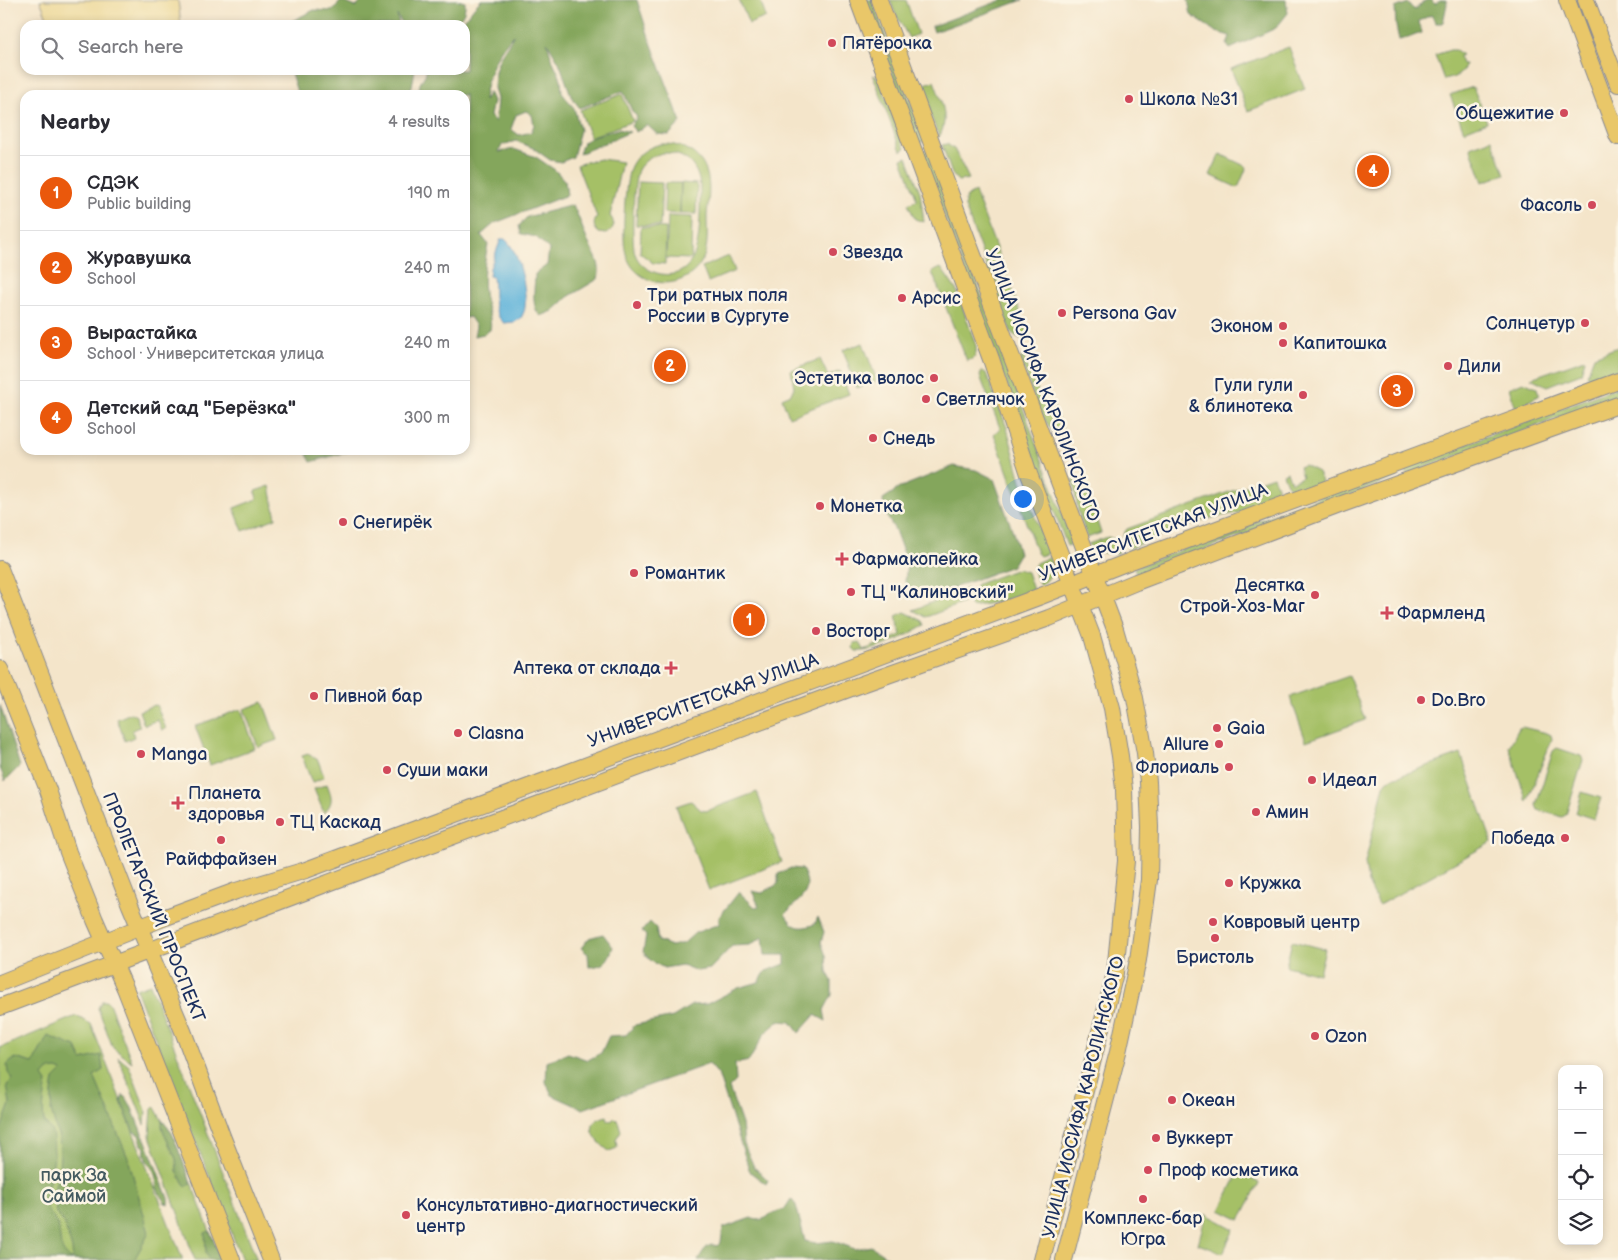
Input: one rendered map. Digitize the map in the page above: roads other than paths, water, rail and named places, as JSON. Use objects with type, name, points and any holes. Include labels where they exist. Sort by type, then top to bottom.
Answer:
[{"type":"main road","name":"УЛИЦА ИОСИФА КАРОЛИНСКОГО","points":[[858,0],[990,359],[1029,474],[1092,636],[1112,708],[1120,756],[1124,789],[1126,861],[1115,973],[1042,1260]]},
{"type":"main road","name":"УЛИЦА ИОСИФА КАРОЛИНСКОГО","points":[[879,0],[1114,629],[1135,698],[1145,753],[1150,827],[1149,880],[1138,960],[1130,1002],[1064,1260]]},
{"type":"main road","points":[[1567,0],[1618,137]]},
{"type":"main road","points":[[1586,0],[1618,84]]},
{"type":"main road","name":"УНИВЕРСИТЕТСКАЯ УЛИЦА","points":[[0,983],[236,891],[306,870],[1094,576],[1137,558],[1618,381]]},
{"type":"main road","points":[[0,1007],[862,684],[1080,606],[1342,504],[1618,404]]},
{"type":"main road","name":"ПРОЛЕТАРСКИЙ ПРОСПЕКТ","points":[[0,569],[139,928],[183,1031],[219,1130],[271,1260]]},
{"type":"main road","points":[[0,669],[48,790],[68,852],[115,964],[232,1260]]},
{"type":"water","points":[[501,239],[505,239],[514,252],[521,270],[525,290],[524,312],[521,318],[515,322],[504,323],[500,319],[494,302],[493,277],[489,276],[490,268]]},
{"type":"place","name":"Пятёрочка","points":[[832,43]]},
{"type":"place","name":"Школа №31","points":[[1129,99]]},
{"type":"place","name":"Общежитие","points":[[1564,113]]},
{"type":"place","name":"Детский сад \"Берёзка\"","points":[[1373,171]]},
{"type":"place","name":"Фасоль","points":[[1592,205]]},
{"type":"place","name":"Звезда","points":[[833,252]]},
{"type":"place","name":"Арсис","points":[[902,298]]},
{"type":"place","name":"Три ратных поля России в Сургуте","points":[[637,305]]},
{"type":"place","name":"Persona Gav","points":[[1062,313]]},
{"type":"place","name":"Солнцетур","points":[[1585,323]]},
{"type":"place","name":"Эконом","points":[[1283,326]]},
{"type":"place","name":"Капитошка","points":[[1283,343]]},
{"type":"place","name":"Журавушка","points":[[670,366]]},
{"type":"place","name":"Дили","points":[[1448,366]]},
{"type":"place","name":"Эстетика волос","points":[[934,378]]},
{"type":"place","name":"Вырастайка","points":[[1397,391]]},
{"type":"place","name":"Гули гули & блинотека","points":[[1303,395]]},
{"type":"place","name":"Светлячок","points":[[926,399]]},
{"type":"place","name":"Снедь","points":[[873,438]]},
{"type":"place","name":"Монетка","points":[[820,506]]},
{"type":"place","name":"Снегирёк","points":[[343,522]]},
{"type":"place","name":"Фармакопейка","points":[[842,559]]},
{"type":"place","name":"Романтик","points":[[634,573]]},
{"type":"place","name":"ТЦ \"Калиновский\"","points":[[851,592]]},
{"type":"place","name":"Десятка Строй-Хоз-Маг","points":[[1315,595]]},
{"type":"place","name":"Фармленд","points":[[1387,613]]},
{"type":"place","name":"СДЭК","points":[[749,620]]},
{"type":"place","name":"Восторг","points":[[816,631]]},
{"type":"place","name":"Аптека от склада","points":[[671,668]]},
{"type":"place","name":"Пивной бар","points":[[314,696]]},
{"type":"place","name":"Do.Bro","points":[[1421,700]]},
{"type":"place","name":"Gaia","points":[[1217,728]]},
{"type":"place","name":"Clasna","points":[[458,733]]},
{"type":"place","name":"Allure","points":[[1219,744]]},
{"type":"place","name":"Manga","points":[[141,754]]},
{"type":"place","name":"Флориаль","points":[[1229,767]]},
{"type":"place","name":"Суши маки","points":[[387,770]]},
{"type":"place","name":"Идеал","points":[[1312,780]]},
{"type":"place","name":"Планета здоровья","points":[[178,803]]},
{"type":"place","name":"Амин","points":[[1256,812]]},
{"type":"place","name":"ТЦ Каскад","points":[[280,822]]},
{"type":"place","name":"Победа","points":[[1565,838]]},
{"type":"place","name":"Райффайзен","points":[[221,840]]},
{"type":"place","name":"Кружка","points":[[1229,883]]},
{"type":"place","name":"Ковровый центр","points":[[1213,922]]},
{"type":"place","name":"Бристоль","points":[[1215,938]]},
{"type":"place","name":"Ozon","points":[[1315,1036]]},
{"type":"place","name":"Океан","points":[[1172,1100]]},
{"type":"place","name":"Вуккерт","points":[[1156,1138]]},
{"type":"place","name":"Проф косметика","points":[[1148,1170]]},
{"type":"place","name":"Комплекс-бар Югра","points":[[1143,1199]]},
{"type":"place","name":"Консультативно-диагностический центр","points":[[406,1215]]},
{"type":"park label","name":"парк За Саймой","points":[[74,1185]]}]
